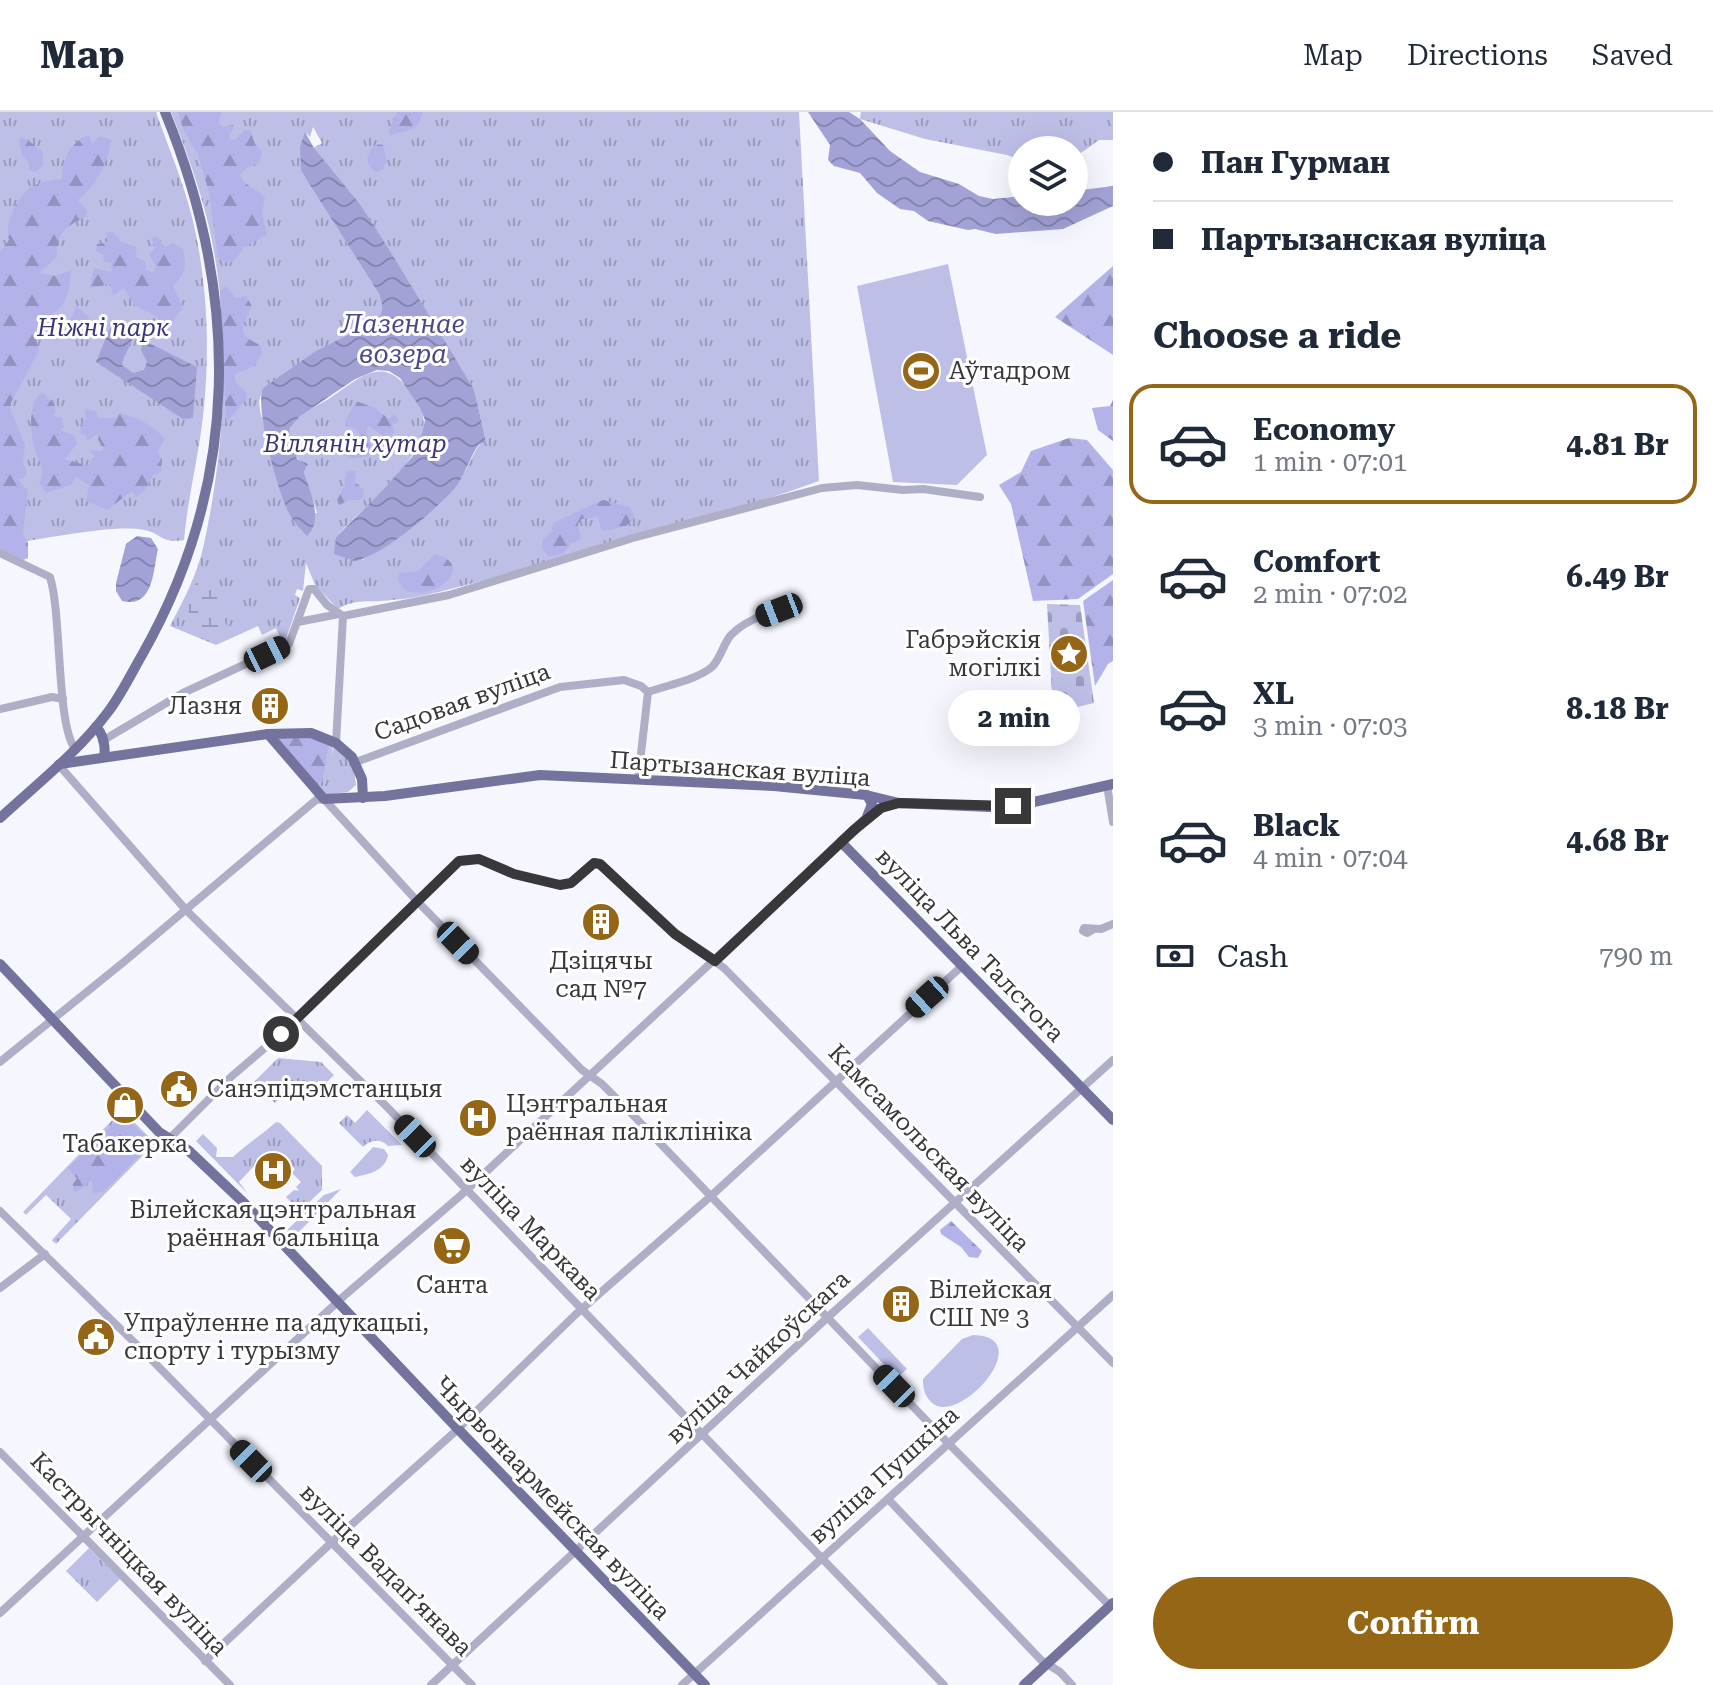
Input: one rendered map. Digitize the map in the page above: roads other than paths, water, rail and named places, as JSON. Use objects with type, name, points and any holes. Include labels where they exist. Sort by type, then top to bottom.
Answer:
[{"type":"main road","points":[[0,818],[76,750],[110,710],[172,596],[206,496],[215,440],[219,376],[211,261],[199,208],[165,112]]},
{"type":"main road","points":[[96,727],[101,733],[104,757]]},
{"type":"main road","name":"Садовая вуліца","points":[[58,764],[268,734],[311,733],[336,743],[356,762]]},
{"type":"main road","points":[[268,734],[324,799]]},
{"type":"main road","points":[[356,762],[362,779],[363,798]]},
{"type":"main road","name":"Партызанская вуліца","points":[[324,799],[363,798],[540,775],[774,786],[866,795],[899,803],[1013,806],[1110,785]]},
{"type":"main road","name":"вуліца Льва Талстога","points":[[866,795],[872,807],[866,819],[841,842],[1113,1120]]},
{"type":"main road","points":[[866,819],[885,806],[899,803]]},
{"type":"main road","name":"Чырвонаармейская вуліца","points":[[0,964],[159,1132],[188,1150],[239,1198],[705,1685]]},
{"type":"main road","points":[[1024,1685],[1111,1604]]},
{"type":"street","points":[[298,622],[449,595],[633,538],[836,486],[923,489],[980,497]]},
{"type":"street","points":[[0,553],[50,577],[63,699],[71,744],[76,750]]},
{"type":"street","points":[[102,741],[183,693],[289,644],[309,589],[314,589],[327,605],[341,615]]},
{"type":"street","points":[[638,780],[648,692],[697,675],[712,666],[731,635],[749,621],[799,606]]},
{"type":"street","points":[[336,743],[341,615]]},
{"type":"street","name":"Садовая вуліца","points":[[356,762],[560,687],[624,680],[648,692]]},
{"type":"street","points":[[0,709],[52,697],[63,699]]},
{"type":"street","name":"вуліца Маркава","points":[[58,764],[186,910],[298,1018],[944,1685]]},
{"type":"street","points":[[1110,785],[1113,822]]},
{"type":"street","points":[[0,1062],[316,800],[324,799],[417,901],[582,1070],[602,1084],[948,1443],[1111,1604]]},
{"type":"street","points":[[0,1613],[338,1302],[467,1191],[841,842]]},
{"type":"street","name":"Камсамольская вуліца","points":[[417,901],[459,861],[479,859],[514,874],[560,885],[571,883],[594,863],[600,864],[675,934],[715,961],[1113,1363]]},
{"type":"street","points":[[170,1138],[417,901]]},
{"type":"street","points":[[1094,929],[1113,924]]},
{"type":"street","points":[[205,1661],[458,1429],[581,1309],[711,1196],[963,965]]},
{"type":"street","name":"вуліца Чайкоўскага","points":[[431,1685],[828,1317],[1113,1060]]},
{"type":"street","name":"вуліца Вадапʼянава","points":[[0,1211],[211,1419],[472,1685]]},
{"type":"street","points":[[0,1288],[45,1254]]},
{"type":"street","name":"вуліца Пушкіна","points":[[682,1685],[1113,1295]]},
{"type":"street","name":"Кастрычніцкая вуліца","points":[[0,1452],[230,1685]]},
{"type":"street","points":[[888,1499],[1041,1660],[1072,1685]]},
{"type":"water","points":[[808,112],[849,112],[860,119],[890,151],[920,172],[959,184],[979,196],[1008,197],[1008,216],[1088,216],[1088,189],[1113,186],[1113,206],[1063,229],[996,234],[968,230],[928,221],[914,211],[900,209],[877,193],[860,173],[834,166],[828,160],[830,145]]},
{"type":"water","name":"Лазеннае возера","points":[[305,132],[314,148],[360,204],[474,389],[485,437],[485,442],[479,444],[459,483],[447,497],[394,541],[355,561],[334,554],[336,537],[412,457],[425,420],[400,378],[389,371],[377,370],[355,379],[299,417],[290,428],[289,440],[297,459],[308,464],[304,472],[312,497],[315,522],[307,536],[294,522],[280,491],[269,452],[262,413],[263,388],[316,351],[370,324],[381,314],[382,304],[379,294],[301,171],[300,147]]},
{"type":"water","points":[[110,328],[133,336],[122,365],[133,373],[144,370],[147,362],[141,350],[143,340],[197,367],[193,418],[183,419],[96,362]]},
{"type":"water","points":[[137,536],[151,538],[158,549],[153,577],[146,594],[140,599],[122,601],[116,591],[116,583],[126,544]]},
{"type":"place","name":"Аўтадром","points":[[921,371]]},
{"type":"place","name":"Габрэйскія могілкі","points":[[1069,654]]},
{"type":"place","name":"Лазня","points":[[270,706]]},
{"type":"place","name":"Дзіцячы сад №7","points":[[601,922]]},
{"type":"place","name":"Санэпідэмстанцыя","points":[[179,1089]]},
{"type":"place","name":"Табакерка","points":[[125,1105]]},
{"type":"place","name":"Цэнтральная раённая паліклініка","points":[[478,1118]]},
{"type":"place","name":"Вілейская цэнтральная раённая бальніца","points":[[273,1171]]},
{"type":"place","name":"Санта","points":[[452,1246]]},
{"type":"place","name":"Вілейская СШ № 3","points":[[901,1304]]},
{"type":"place","name":"Упраўленне па адукацыі, спорту і турызму","points":[[96,1337]]},
{"type":"park label","name":"Ніжні парк","points":[[103,328]]},
{"type":"park label","name":"Віллянін хутар","points":[[355,444]]}]
